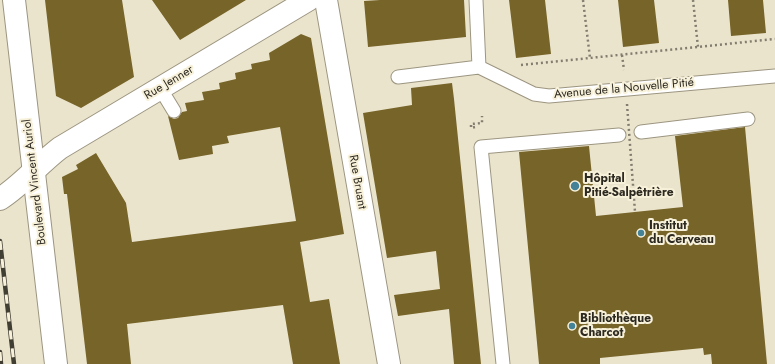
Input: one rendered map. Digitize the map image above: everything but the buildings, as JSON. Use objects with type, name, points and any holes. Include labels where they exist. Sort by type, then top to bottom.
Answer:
[{"type":"street","name":"Boulevard Vincent Auriol","points":[[14,0],[35,171],[56,364]]},
{"type":"street","name":"Rue Jenner","points":[[0,199],[35,171],[46,158],[60,148],[308,0]]},
{"type":"street","name":"Rue Bruant","points":[[326,0],[389,364]]},
{"type":"lane","points":[[398,77],[479,67],[476,0]]},
{"type":"lane","name":"Avenue de la Nouvelle Pitié","points":[[479,67],[534,94],[549,96],[775,76]]},
{"type":"lane","points":[[160,88],[174,110]]},
{"type":"lane","points":[[641,132],[748,119]]},
{"type":"lane","points":[[503,364],[481,147],[619,135]]},
{"type":"path","points":[[583,0],[590,58]]},
{"type":"path","points":[[693,0],[698,47]]},
{"type":"path","points":[[507,81],[520,65],[775,39]]},
{"type":"path","points":[[622,55],[624,71]]},
{"type":"path","points":[[627,104],[635,212]]},
{"type":"path","points":[[482,116],[482,123],[471,124],[471,128],[482,126]]},
{"type":"railway","points":[[0,241],[14,364]]},
{"type":"railway","points":[[0,352],[1,364]]},
{"type":"place","name":"Hôpital Pitié-Salpêtrière","points":[[575,186]]},
{"type":"place","name":"Institut du Cerveau","points":[[641,233]]},
{"type":"place","name":"Bibliothèque Charcot","points":[[572,326]]}]
